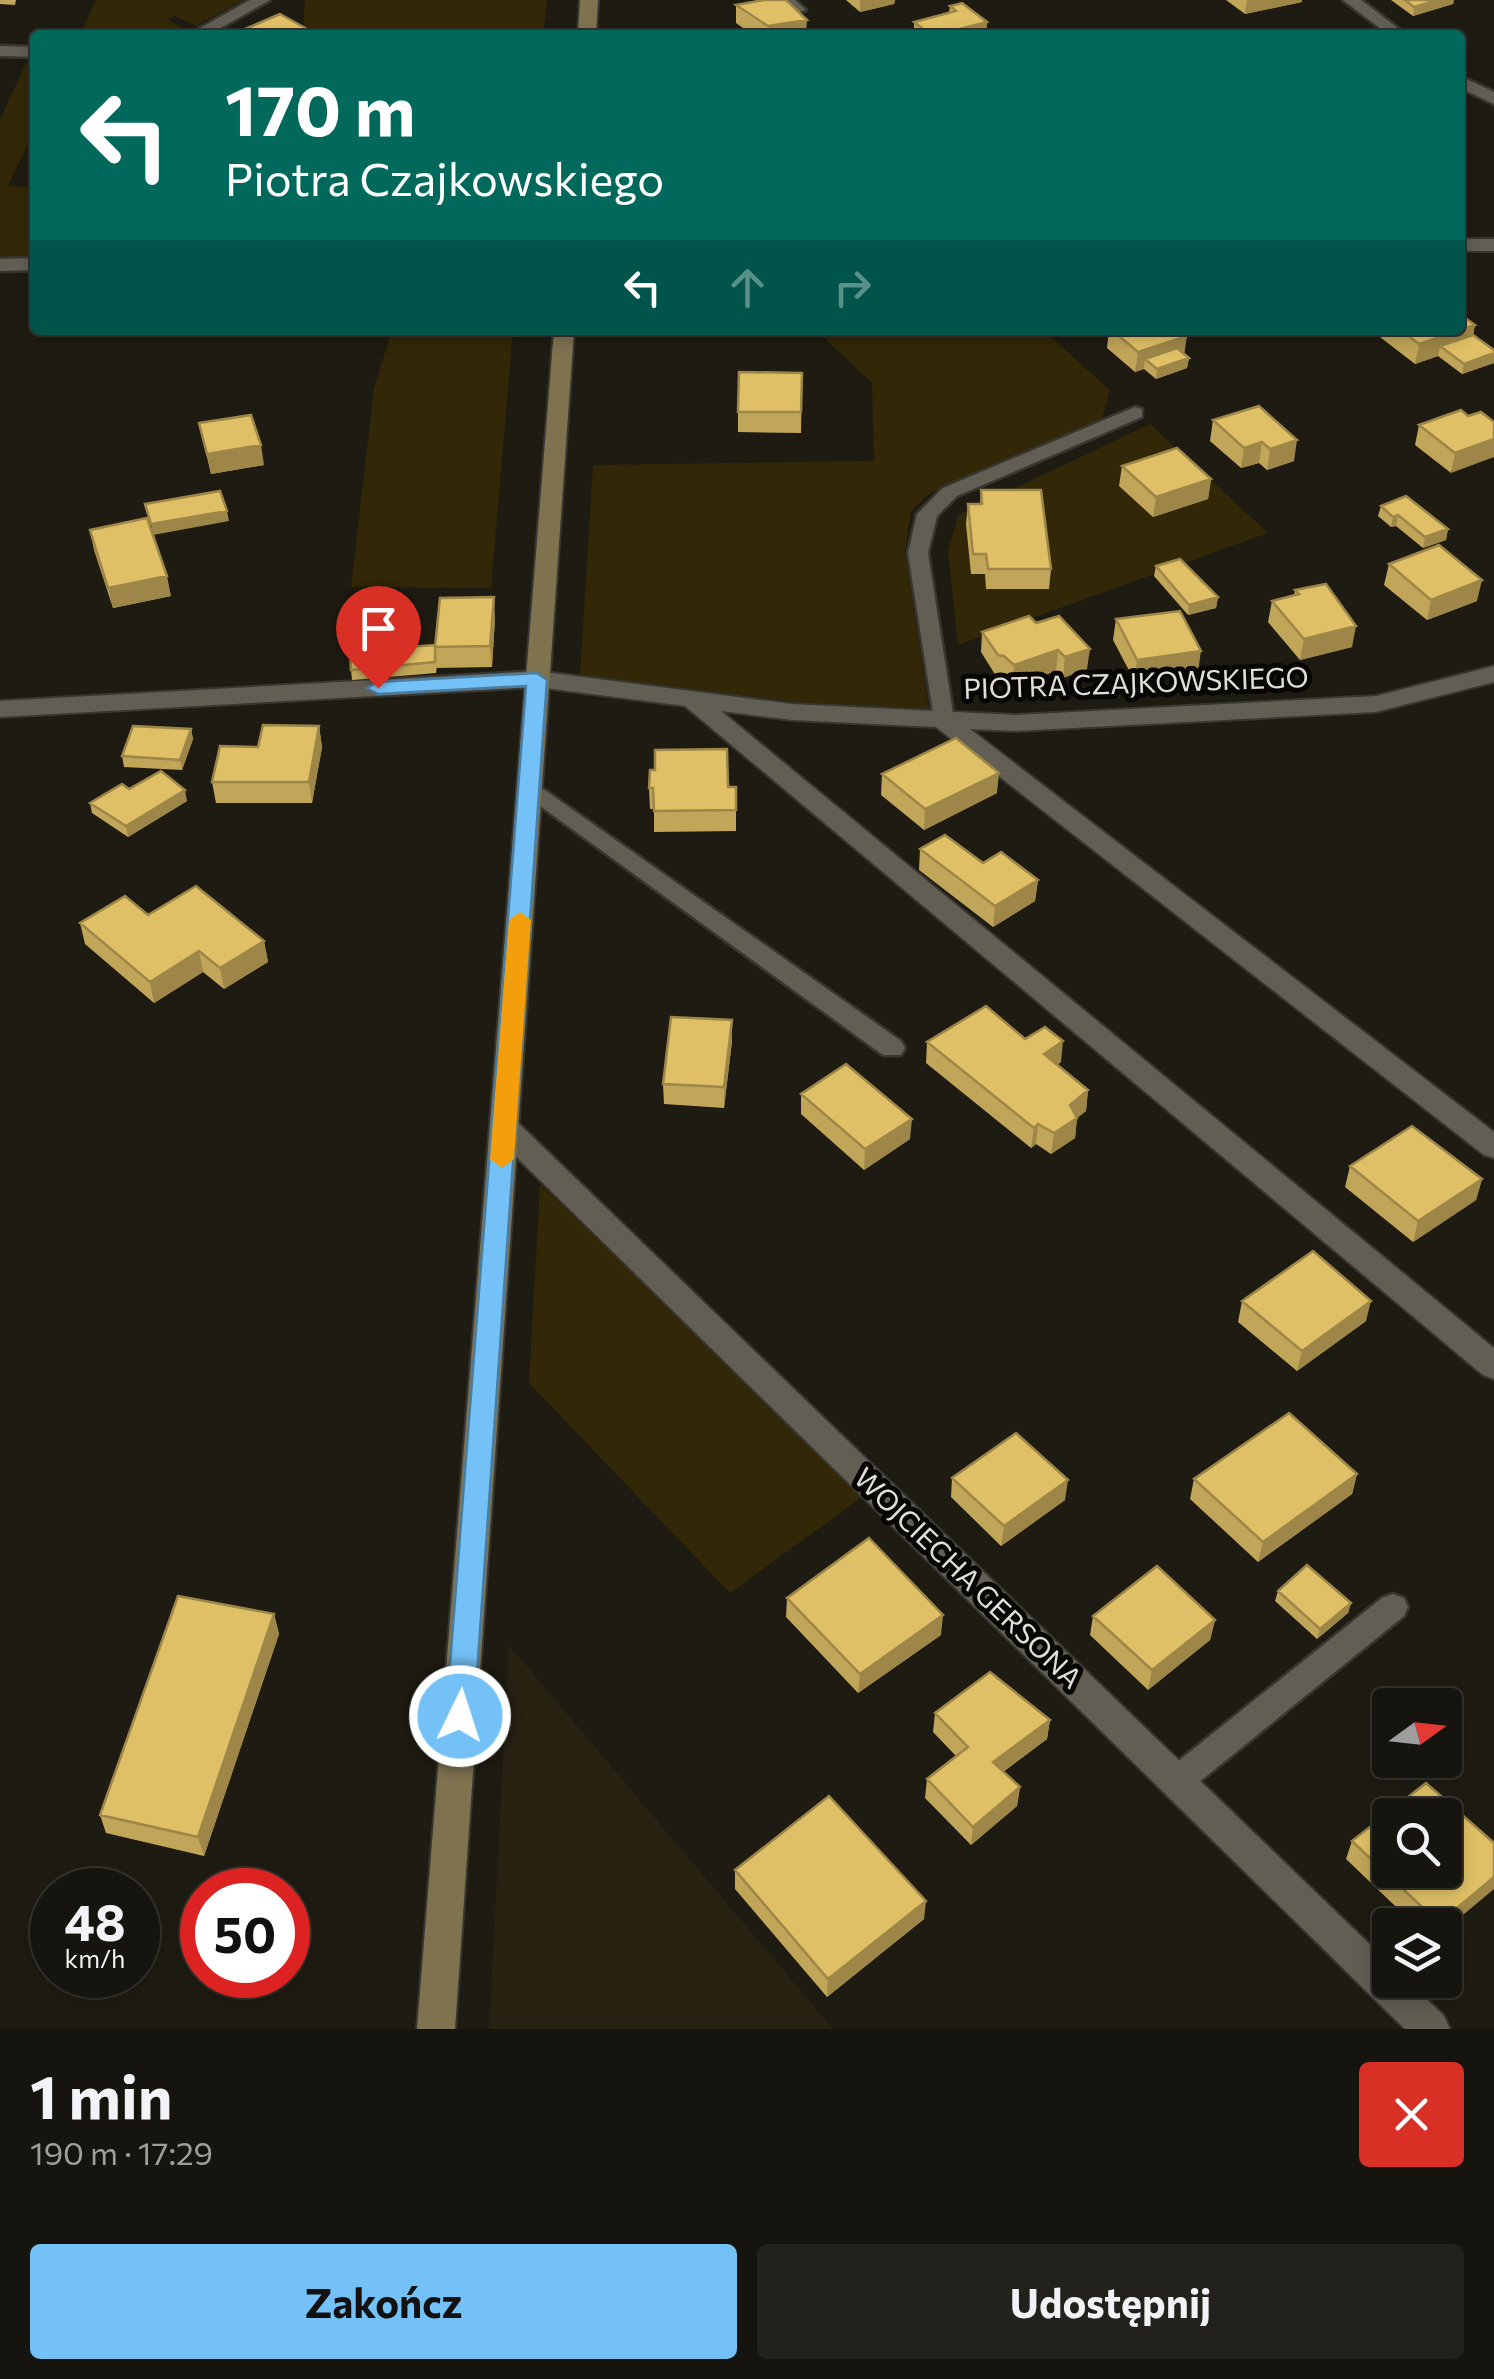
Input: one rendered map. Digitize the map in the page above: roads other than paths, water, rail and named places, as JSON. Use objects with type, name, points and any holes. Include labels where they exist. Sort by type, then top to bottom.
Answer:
[{"type":"main road","points":[[587,30],[590,0]]},
{"type":"main road","points":[[436,2029],[564,335]]},
{"type":"street","points":[[1465,244],[1494,244]]},
{"type":"street","name":"PIOTRA CZAJKOWSKIEGO","points":[[0,709],[537,680],[792,712],[1016,724],[1376,704],[1494,674]]},
{"type":"street","points":[[692,699],[1494,1366]]},
{"type":"street","points":[[944,720],[1494,1147]]},
{"type":"street","name":"WOJCIECHA GERSONA","points":[[505,1128],[1432,2029]]},
{"type":"lane","points":[[205,30],[262,0]]},
{"type":"lane","points":[[1351,0],[1391,30]]},
{"type":"lane","points":[[0,51],[30,52]]},
{"type":"lane","points":[[1465,83],[1494,100]]},
{"type":"lane","points":[[0,265],[30,264]]},
{"type":"lane","points":[[944,720],[918,554],[926,514],[950,492],[1135,413]]},
{"type":"lane","points":[[529,787],[892,1048]]},
{"type":"lane","points":[[1177,1781],[1394,1607]]}]
